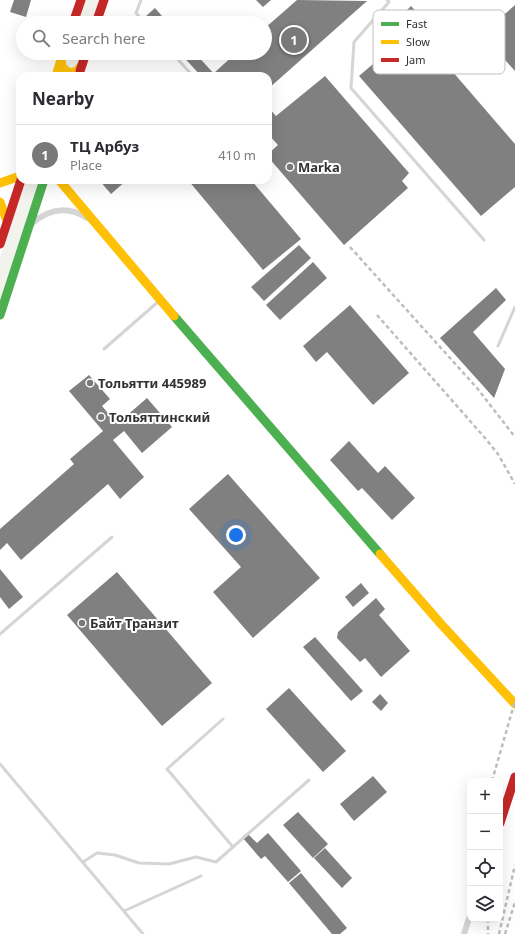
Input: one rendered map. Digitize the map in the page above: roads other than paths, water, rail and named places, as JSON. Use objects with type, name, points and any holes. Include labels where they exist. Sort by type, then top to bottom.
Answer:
[{"type":"street","points":[[75,16],[81,0]]},
{"type":"street","points":[[98,16],[104,0]]},
{"type":"street","points":[[57,72],[61,60]]},
{"type":"street","points":[[62,60],[62,67],[68,72]]},
{"type":"street","points":[[80,72],[84,60]]},
{"type":"street","points":[[73,72],[77,71],[82,65]]},
{"type":"street","points":[[0,184],[16,178]]},
{"type":"street","points":[[0,244],[20,184]]},
{"type":"street","points":[[0,314],[43,184]]},
{"type":"street","points":[[62,184],[160,300],[442,624],[515,704]]},
{"type":"street","points":[[0,202],[7,222]]},
{"type":"street","points":[[29,226],[40,216],[54,211],[76,211],[92,221]]},
{"type":"street","points":[[503,814],[515,777]]},
{"type":"street","points":[[464,934],[468,922]]},
{"type":"lane","points":[[139,16],[136,13],[141,0]]},
{"type":"lane","points":[[382,10],[389,2],[387,0]]},
{"type":"lane","points":[[373,20],[354,42],[351,88],[484,240]]},
{"type":"lane","points":[[178,60],[189,72]]},
{"type":"lane","points":[[104,349],[160,300]]},
{"type":"lane","points":[[498,346],[515,307]]},
{"type":"lane","points":[[0,634],[112,537]]},
{"type":"lane","points":[[223,719],[167,769],[233,847]]},
{"type":"lane","points":[[0,764],[143,934]]},
{"type":"lane","points":[[83,862],[97,853],[115,855],[139,863],[169,864],[196,858],[216,862],[309,780]]},
{"type":"lane","points":[[124,911],[201,876]]},
{"type":"railway","points":[[350,247],[477,388],[515,437]]},
{"type":"railway","points":[[377,315],[485,438],[498,454],[515,484]]},
{"type":"railway","points":[[493,778],[515,701]]},
{"type":"railway","points":[[499,934],[515,865]]},
{"type":"railway","points":[[505,934],[515,902]]},
{"type":"railway","points":[[488,922],[488,934]]},
{"type":"place","name":"ТЦ Арбуз","points":[[294,40]]},
{"type":"place","name":"Marka","points":[[290,167]]},
{"type":"place","name":"Тольятти 445989","points":[[90,383]]},
{"type":"place","name":"Тольяттинский","points":[[101,417]]},
{"type":"place","name":"Байт Транзит","points":[[82,623]]}]
